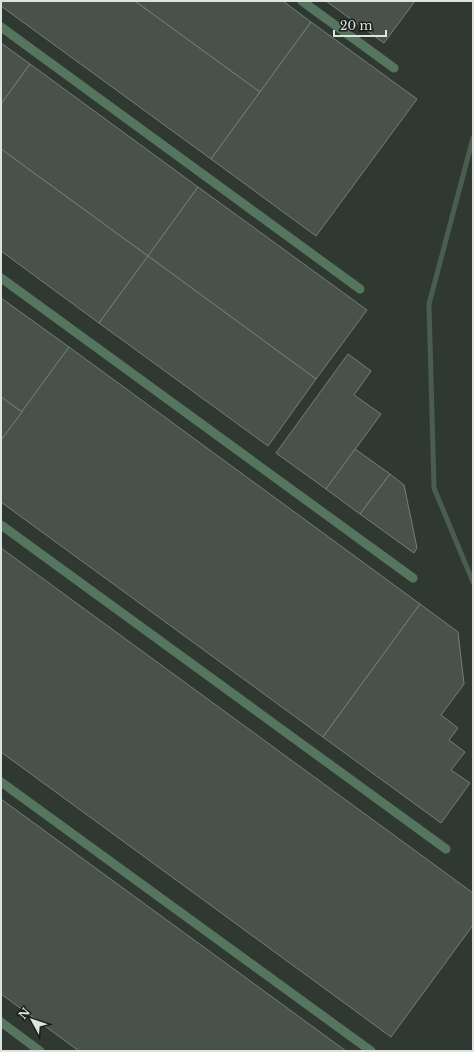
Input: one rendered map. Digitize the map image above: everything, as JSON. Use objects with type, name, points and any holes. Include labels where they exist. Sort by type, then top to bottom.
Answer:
[{"type":"lane","points":[[302,1],[394,68]]},
{"type":"lane","points":[[1,27],[360,289]]},
{"type":"lane","points":[[1,278],[413,578]]},
{"type":"lane","points":[[1,525],[446,849]]},
{"type":"lane","points":[[1,782],[371,1051]]},
{"type":"lane","points":[[1,1022],[40,1051]]},
{"type":"building","points":[[1,1],[135,1],[260,92],[211,159],[1,6]]},
{"type":"building","points":[[135,1],[283,1],[311,22],[260,92]]},
{"type":"building","points":[[326,1],[415,1],[384,43]]},
{"type":"building","points":[[311,22],[417,99],[316,236],[211,159]]},
{"type":"building","points":[[1,43],[30,64],[1,104]]},
{"type":"building","points":[[30,64],[198,187],[148,256],[1,149],[1,104]]},
{"type":"building","points":[[1,149],[148,256],[99,323],[1,251]]},
{"type":"building","points":[[198,187],[367,310],[316,379],[148,256]]},
{"type":"building","points":[[148,256],[316,379],[268,446],[99,323]]},
{"type":"building","points":[[1,298],[69,347],[22,412],[1,397]]},
{"type":"building","points":[[69,347],[420,604],[323,737],[1,502],[1,440]]},
{"type":"building","points":[[348,354],[371,371],[354,395],[381,414],[326,489],[276,453]]},
{"type":"building","points":[[1,397],[22,412],[1,440]]},
{"type":"building","points":[[355,449],[390,474],[360,514],[326,489]]},
{"type":"building","points":[[390,474],[404,485],[417,548],[414,553],[360,514]]},
{"type":"building","points":[[1,548],[473,893],[473,925],[391,1037],[1,752]]},
{"type":"building","points":[[420,604],[458,632],[464,684],[441,715],[458,728],[449,740],[465,752],[451,770],[470,783],[441,823],[323,737]]},
{"type":"building","points":[[1,799],[346,1051],[79,1051],[1,994]]},
{"type":"waterway","points":[[473,138],[429,304],[434,488],[473,582]]}]
